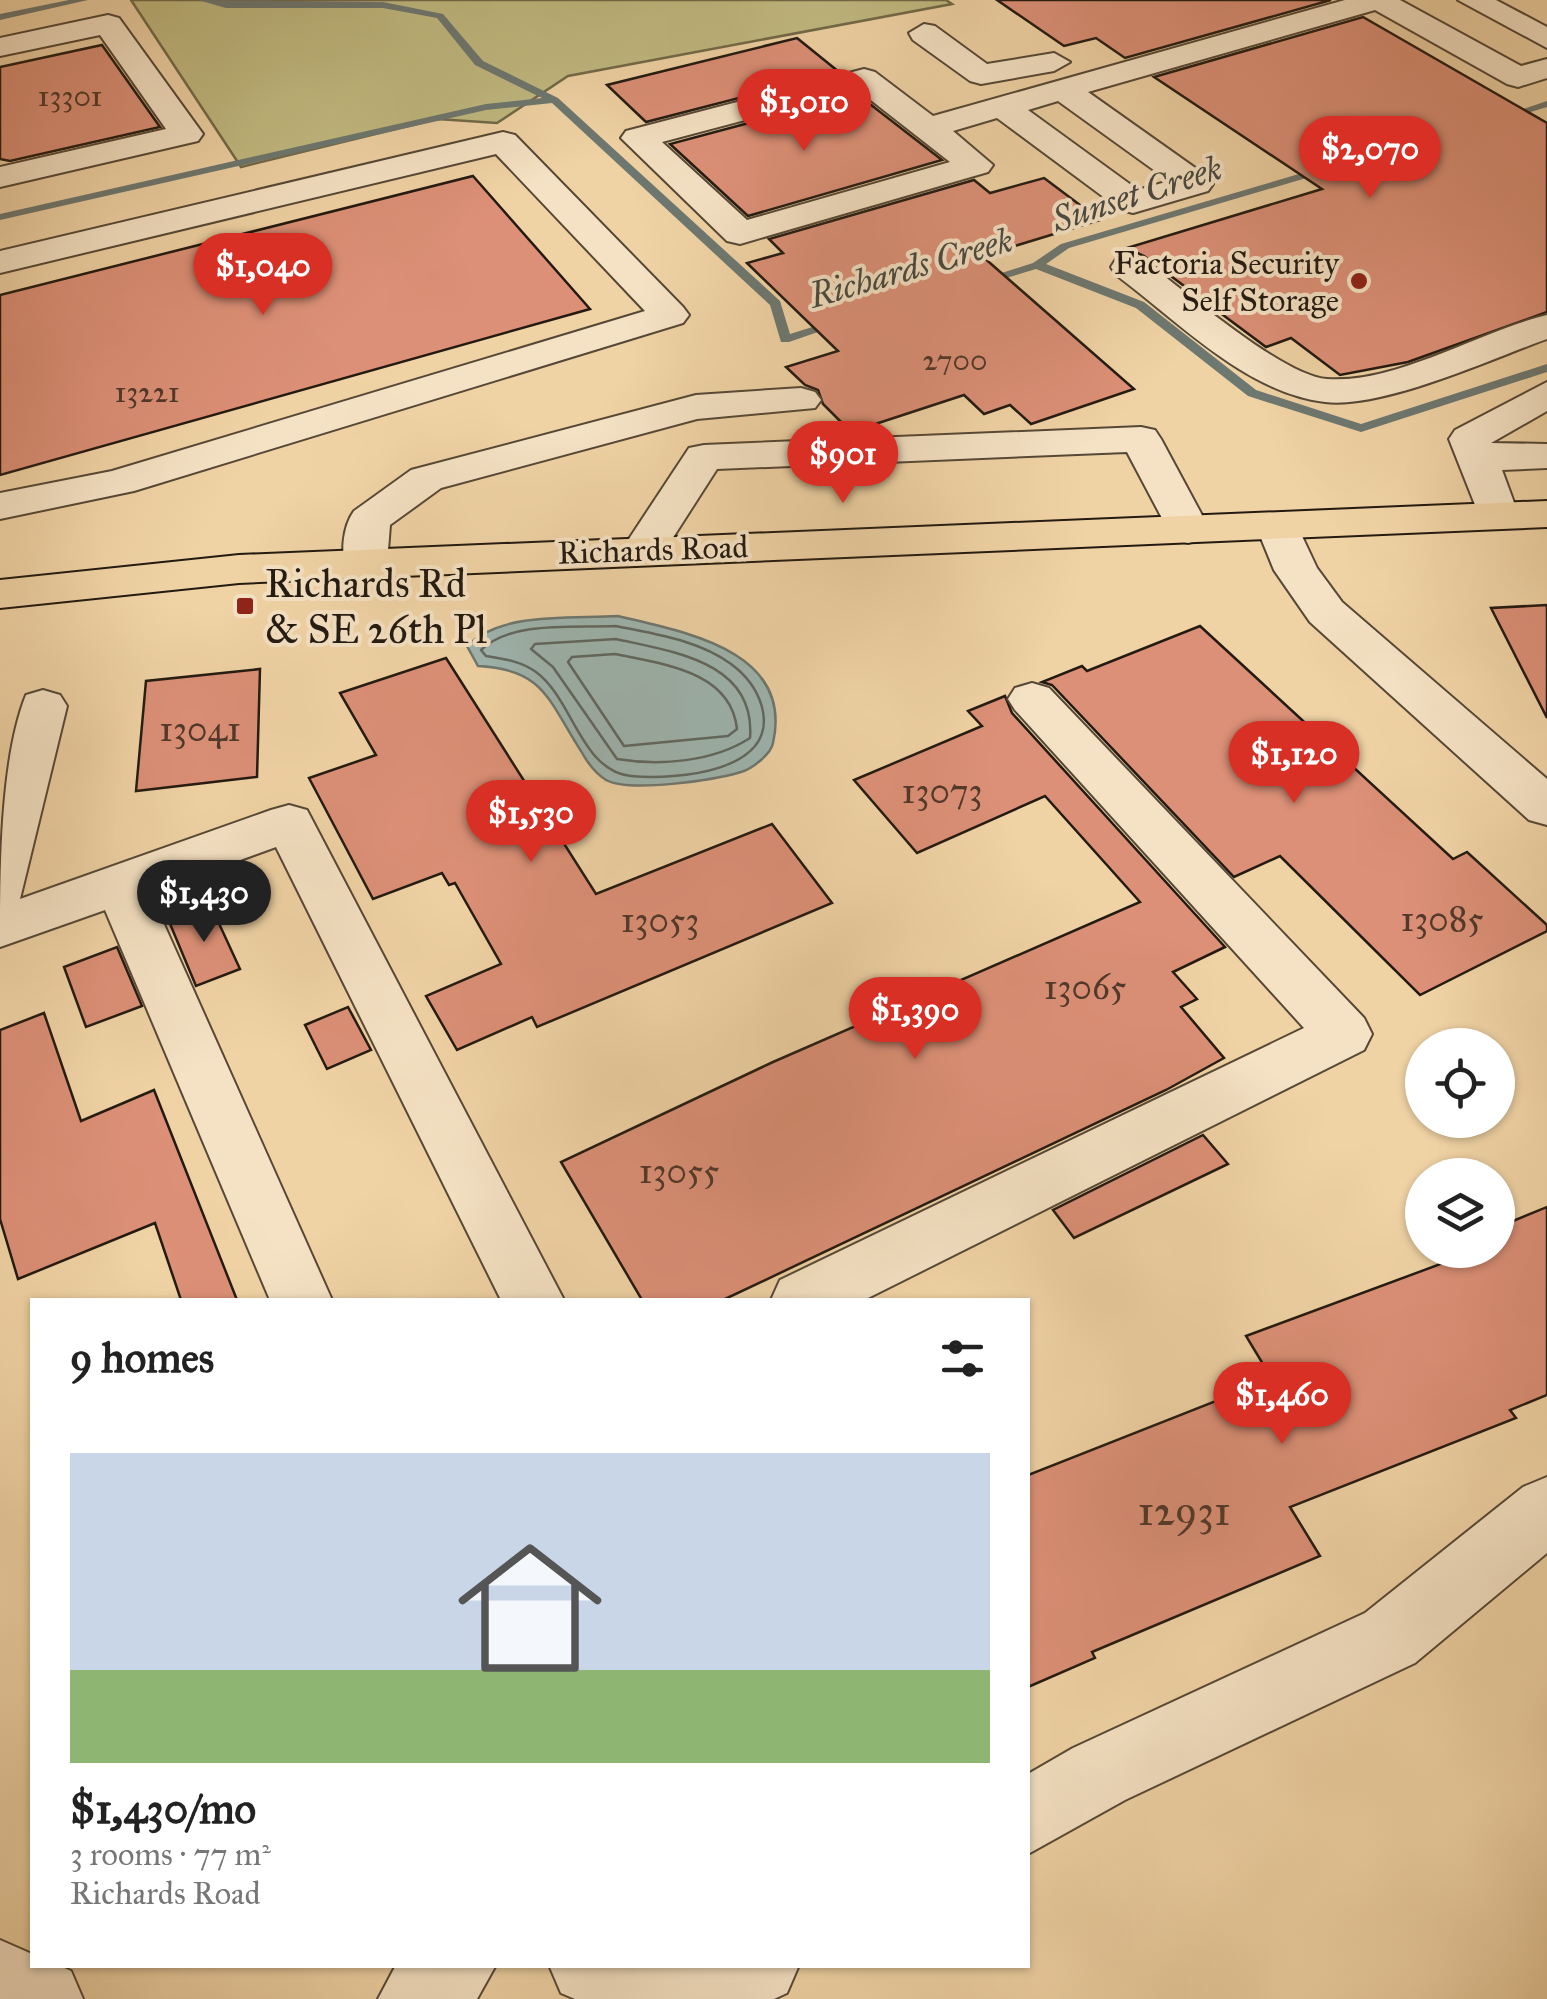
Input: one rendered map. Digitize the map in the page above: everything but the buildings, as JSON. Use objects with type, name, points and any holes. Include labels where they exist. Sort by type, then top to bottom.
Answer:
[{"type":"main road","name":"Richards Road","points":[[0,594],[239,569],[1547,514]]},
{"type":"street","points":[[927,128],[1378,0],[1518,77],[1547,68]]},
{"type":"street","points":[[1473,0],[1547,39]]},
{"type":"street","points":[[0,47],[108,24],[186,134],[0,177]]},
{"type":"street","points":[[924,32],[980,74],[1028,64],[1072,61],[1115,76]]},
{"type":"street","points":[[864,79],[927,128],[976,166],[740,233],[638,138],[864,79]]},
{"type":"street","points":[[1003,106],[1133,203],[1196,184],[1063,90]]},
{"type":"street","points":[[0,262],[504,142],[670,315],[120,482],[0,506]]},
{"type":"street","points":[[1129,267],[1284,378],[1326,391],[1372,384],[1547,326]]},
{"type":"street","points":[[1498,516],[1467,442],[1472,434],[1547,394]]},
{"type":"street","points":[[365,563],[369,520],[426,479],[696,407],[800,400]]},
{"type":"street","points":[[643,550],[704,457],[1141,439],[1188,530]]},
{"type":"street","points":[[1474,460],[1547,456]]},
{"type":"street","points":[[1278,526],[1296,570],[1326,612],[1526,764],[1547,808]]},
{"type":"street","points":[[806,1298],[1344,1034],[1032,699]]},
{"type":"street","points":[[0,888],[43,706]]},
{"type":"street","points":[[0,927],[289,823],[532,1298]]},
{"type":"street","points":[[120,884],[300,1298]]},
{"type":"street","points":[[1030,1815],[1099,1774],[1390,1638],[1547,1510]]},
{"type":"street","points":[[418,1999],[451,1968]]},
{"type":"street","points":[[596,1968],[657,1992],[708,1988],[752,1968]]},
{"type":"street","points":[[0,1980],[43,1999]]},
{"type":"shaded area","points":[[131,0],[946,0],[952,4],[568,76],[497,123],[437,119],[241,167]]},
{"type":"water","points":[[618,616],[702,639],[751,666],[767,686],[775,711],[773,743],[765,756],[741,772],[693,781],[633,785],[606,780],[589,763],[542,691],[517,673],[478,666],[467,646],[499,627],[518,622]]},
{"type":"waterway","points":[[0,17],[83,0]]},
{"type":"waterway","points":[[203,0],[226,5]]},
{"type":"waterway","points":[[226,5],[233,2]]},
{"type":"waterway","points":[[226,5],[383,5],[440,16],[479,63],[554,100]]},
{"type":"waterway","name":"Richards Creek","points":[[0,217],[486,107],[554,100]]},
{"type":"waterway","name":"Richards Creek","points":[[554,100],[776,304],[785,339],[838,323]]},
{"type":"waterway","name":"Sunset Creek","points":[[1504,117],[1547,104]]},
{"type":"waterway","name":"Sunset Creek","points":[[1037,265],[1065,246],[1326,169]]},
{"type":"waterway","name":"Richards Creek","points":[[983,281],[1037,265]]},
{"type":"waterway","name":"Richards Creek","points":[[1037,265],[1140,305],[1252,393],[1361,428],[1547,368]]},
{"type":"place","name":"Factoria Security Self Storage","points":[[1359,281]]},
{"type":"place","name":"Richards Rd & SE 26th Pl","points":[[245,606]]}]
